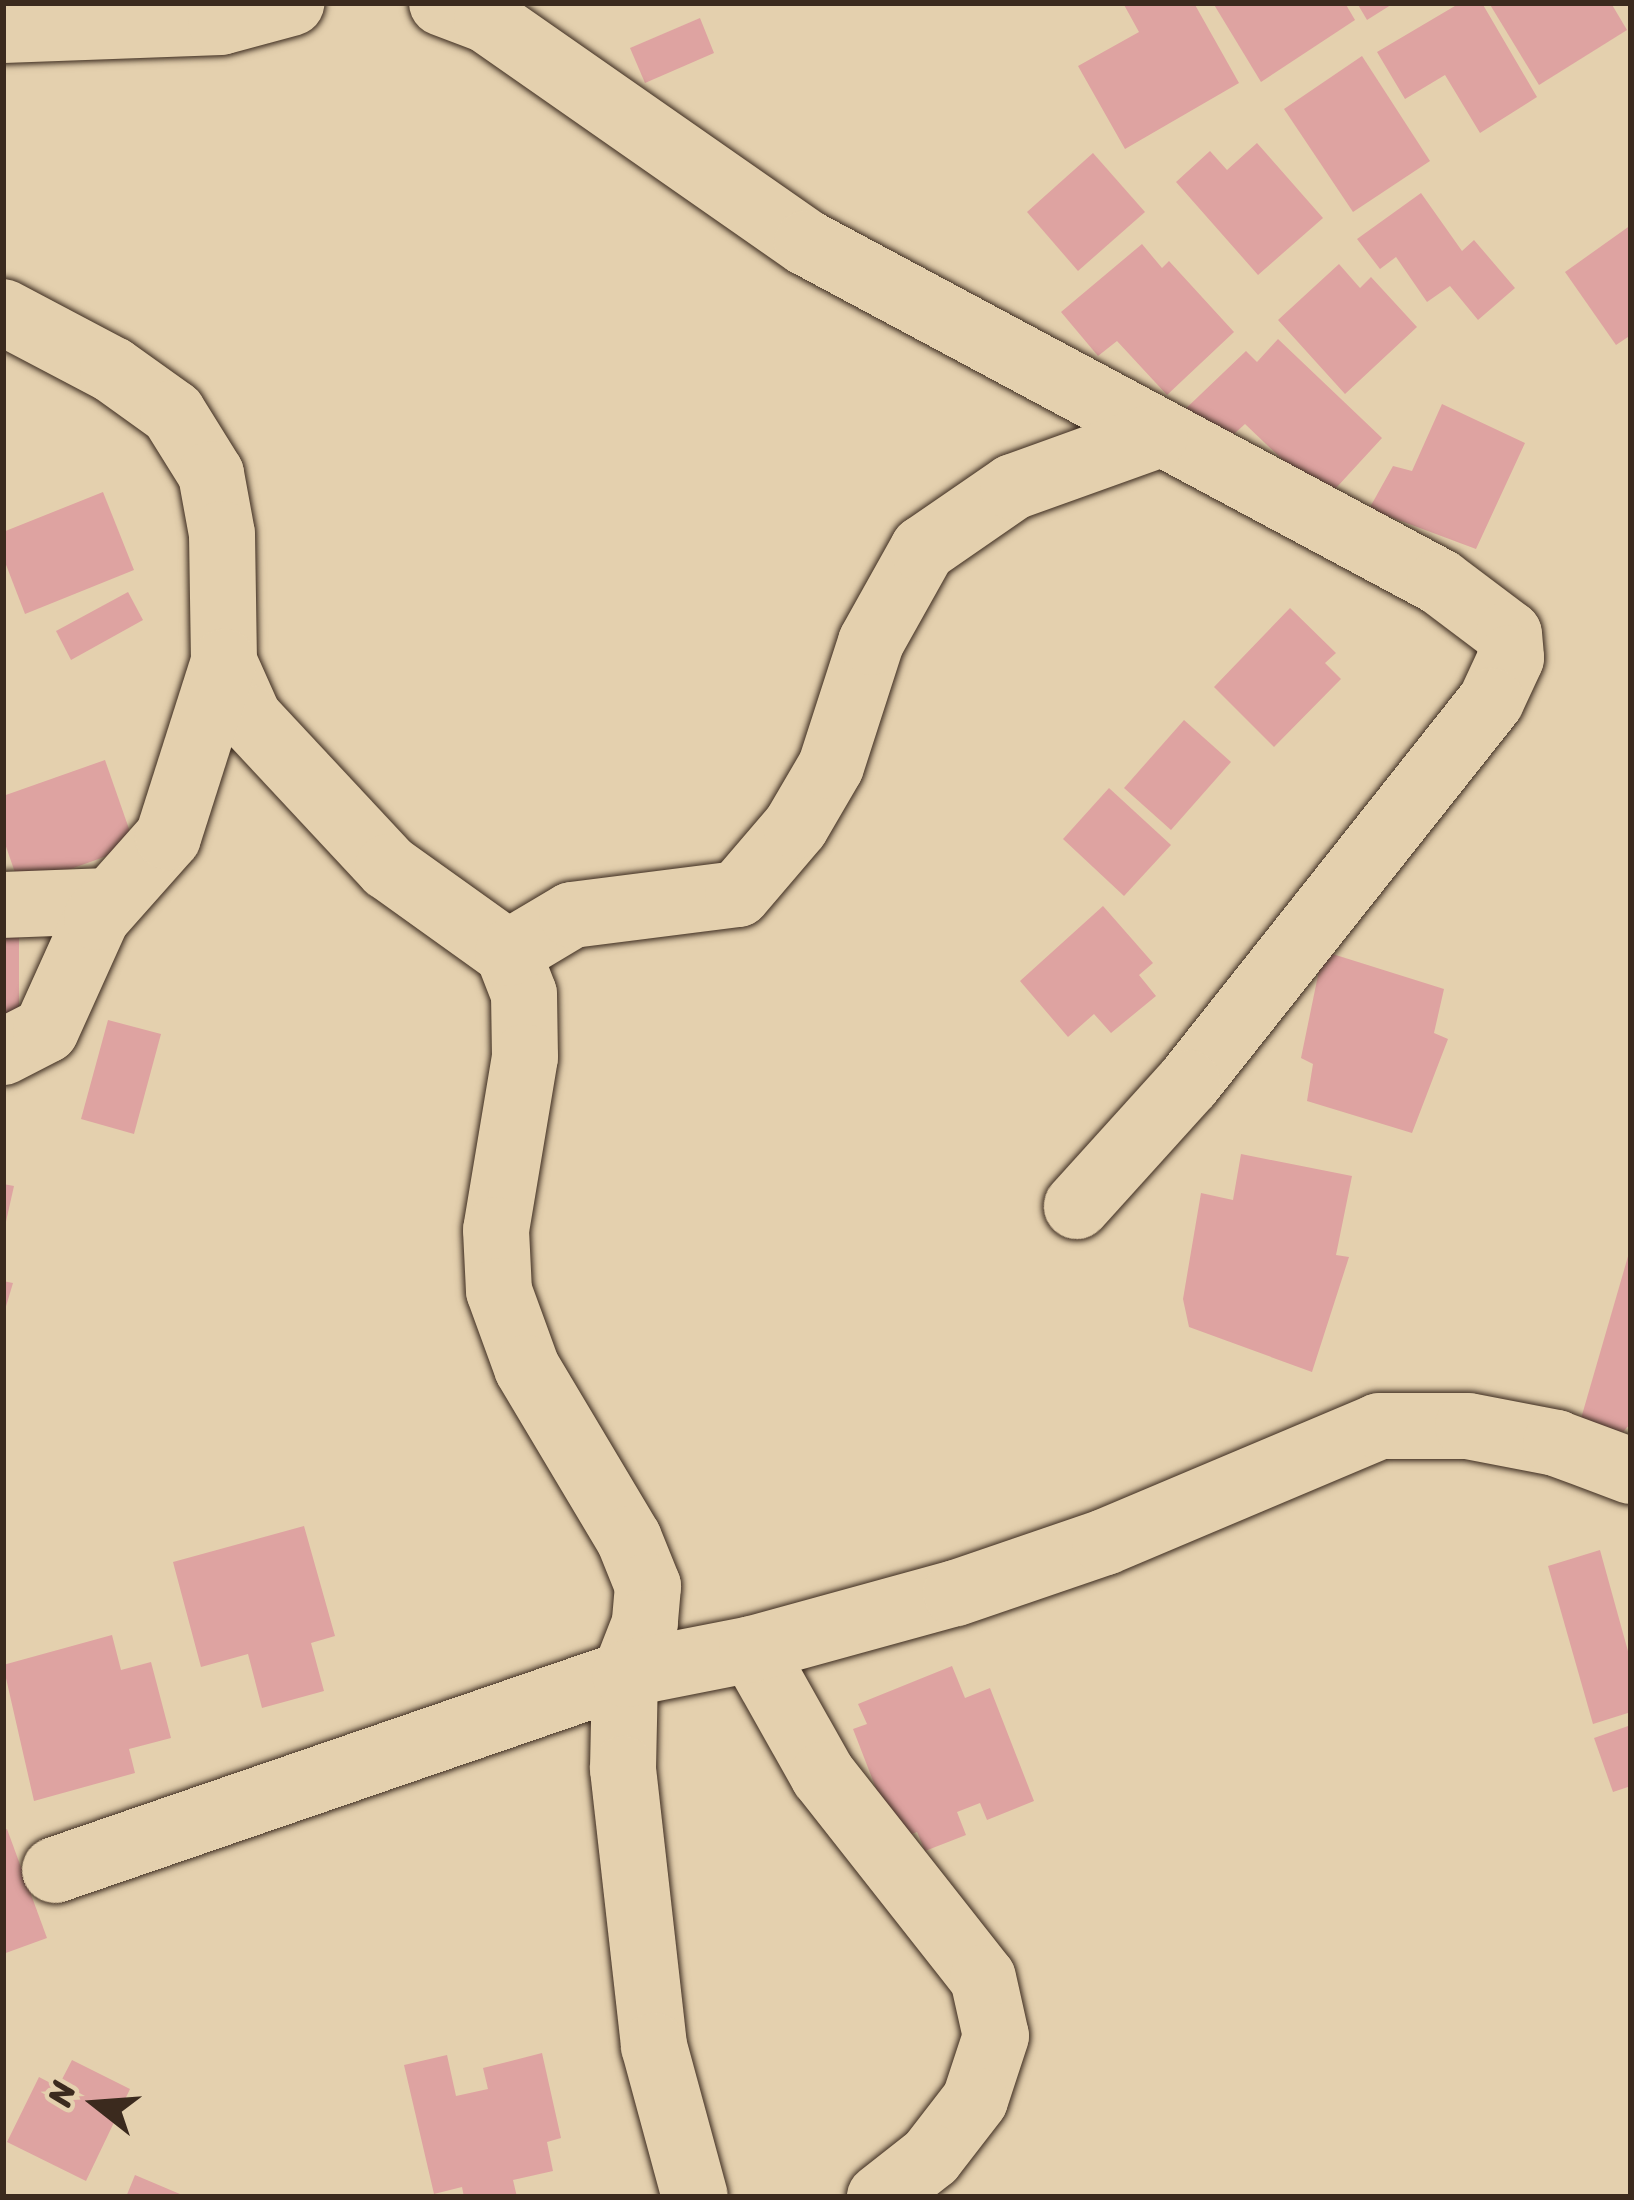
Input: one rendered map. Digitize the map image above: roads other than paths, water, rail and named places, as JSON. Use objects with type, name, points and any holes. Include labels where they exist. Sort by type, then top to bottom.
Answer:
[{"type":"street","points":[[3,30],[221,22],[292,3]]},
{"type":"street","points":[[442,3],[487,20],[790,232],[1155,436],[1440,582],[1509,634],[1511,658],[1492,701],[1188,1083],[1077,1206]]},
{"type":"street","points":[[3,312],[113,370],[173,413],[211,474],[222,534],[224,662],[182,809],[152,858],[109,901],[46,1030],[3,1052]]},
{"type":"street","points":[[508,953],[572,915],[738,894],[796,826],[831,766],[871,642],[923,549],[1013,488],[1155,436]]},
{"type":"street","points":[[224,662],[249,718],[278,758],[388,867],[508,953],[524,994],[525,1057],[496,1229],[499,1291],[527,1368],[629,1538],[648,1586],[644,1623],[625,1675],[622,1769],[650,2022],[695,2197]]},
{"type":"street","points":[[3,905],[109,901]]},
{"type":"street","points":[[56,1870],[625,1675],[752,1649],[1105,1542],[1379,1426],[1468,1426],[1556,1443],[1631,1471]]},
{"type":"street","points":[[752,1649],[823,1775],[983,1978],[997,2036],[975,2100],[931,2157],[880,2197]]}]
